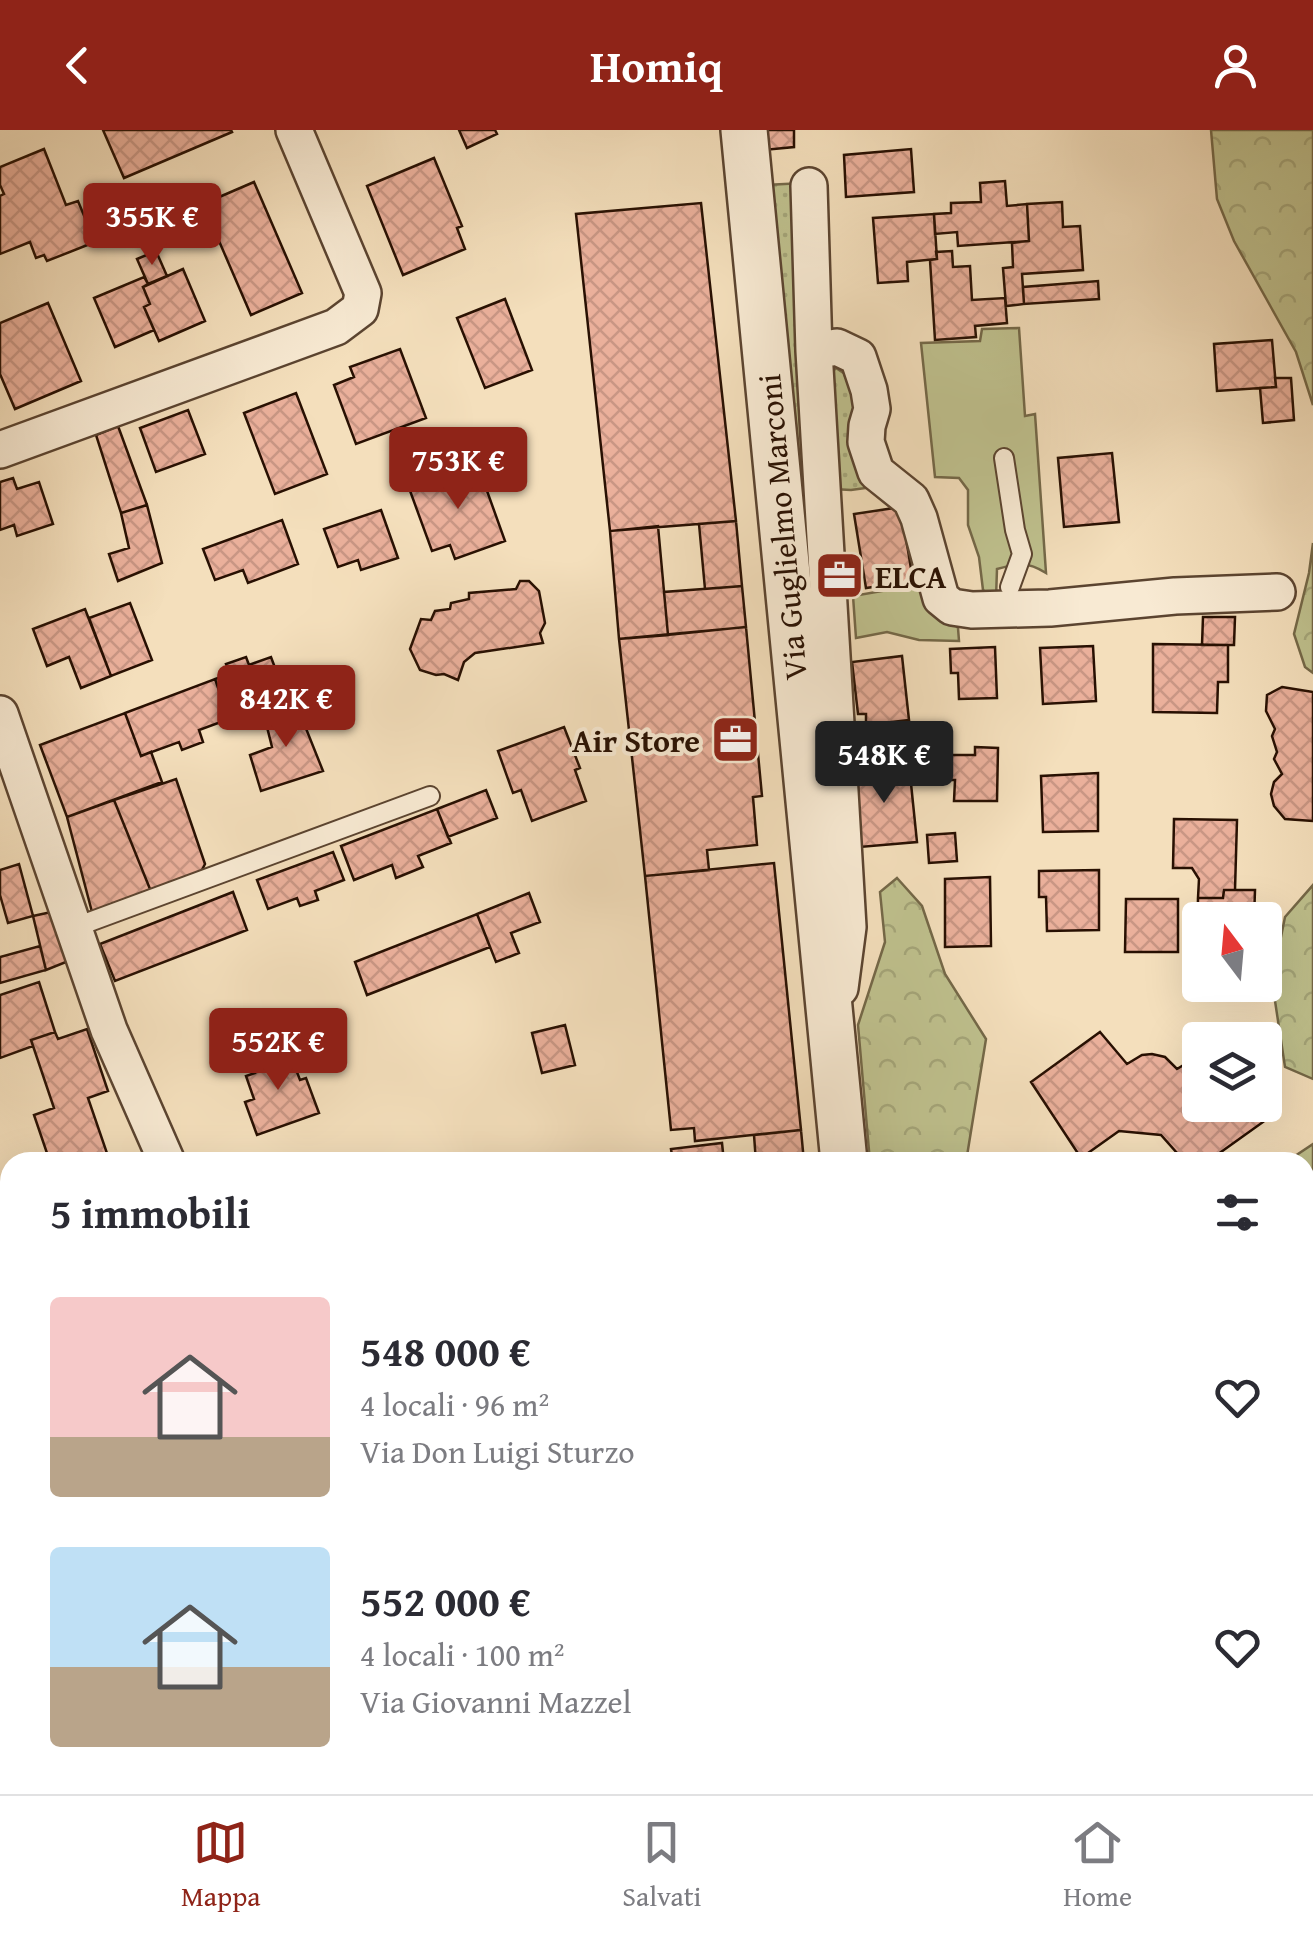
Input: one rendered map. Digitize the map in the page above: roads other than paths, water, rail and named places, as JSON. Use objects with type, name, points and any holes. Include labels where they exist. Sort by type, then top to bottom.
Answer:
[{"type":"street","points":[[0,450],[336,327],[360,309],[363,293],[294,130]]},
{"type":"street","name":"Via Guglielmo Marconi","points":[[744,130],[843,1152]]},
{"type":"street","points":[[808,186],[848,927],[832,1048]]},
{"type":"street","points":[[814,351],[836,347],[858,357],[872,409],[866,442],[876,472],[911,500],[942,598],[952,607],[1050,608],[1175,596],[1277,592]]},
{"type":"street","points":[[0,714],[109,1030],[163,1152]]},
{"type":"lane","points":[[1004,458],[1014,530],[1022,554],[1010,586]]},
{"type":"lane","points":[[74,928],[430,796]]},
{"type":"place","name":"ELCA","points":[[840,576]]},
{"type":"place","name":"Air Store","points":[[735,740]]}]
